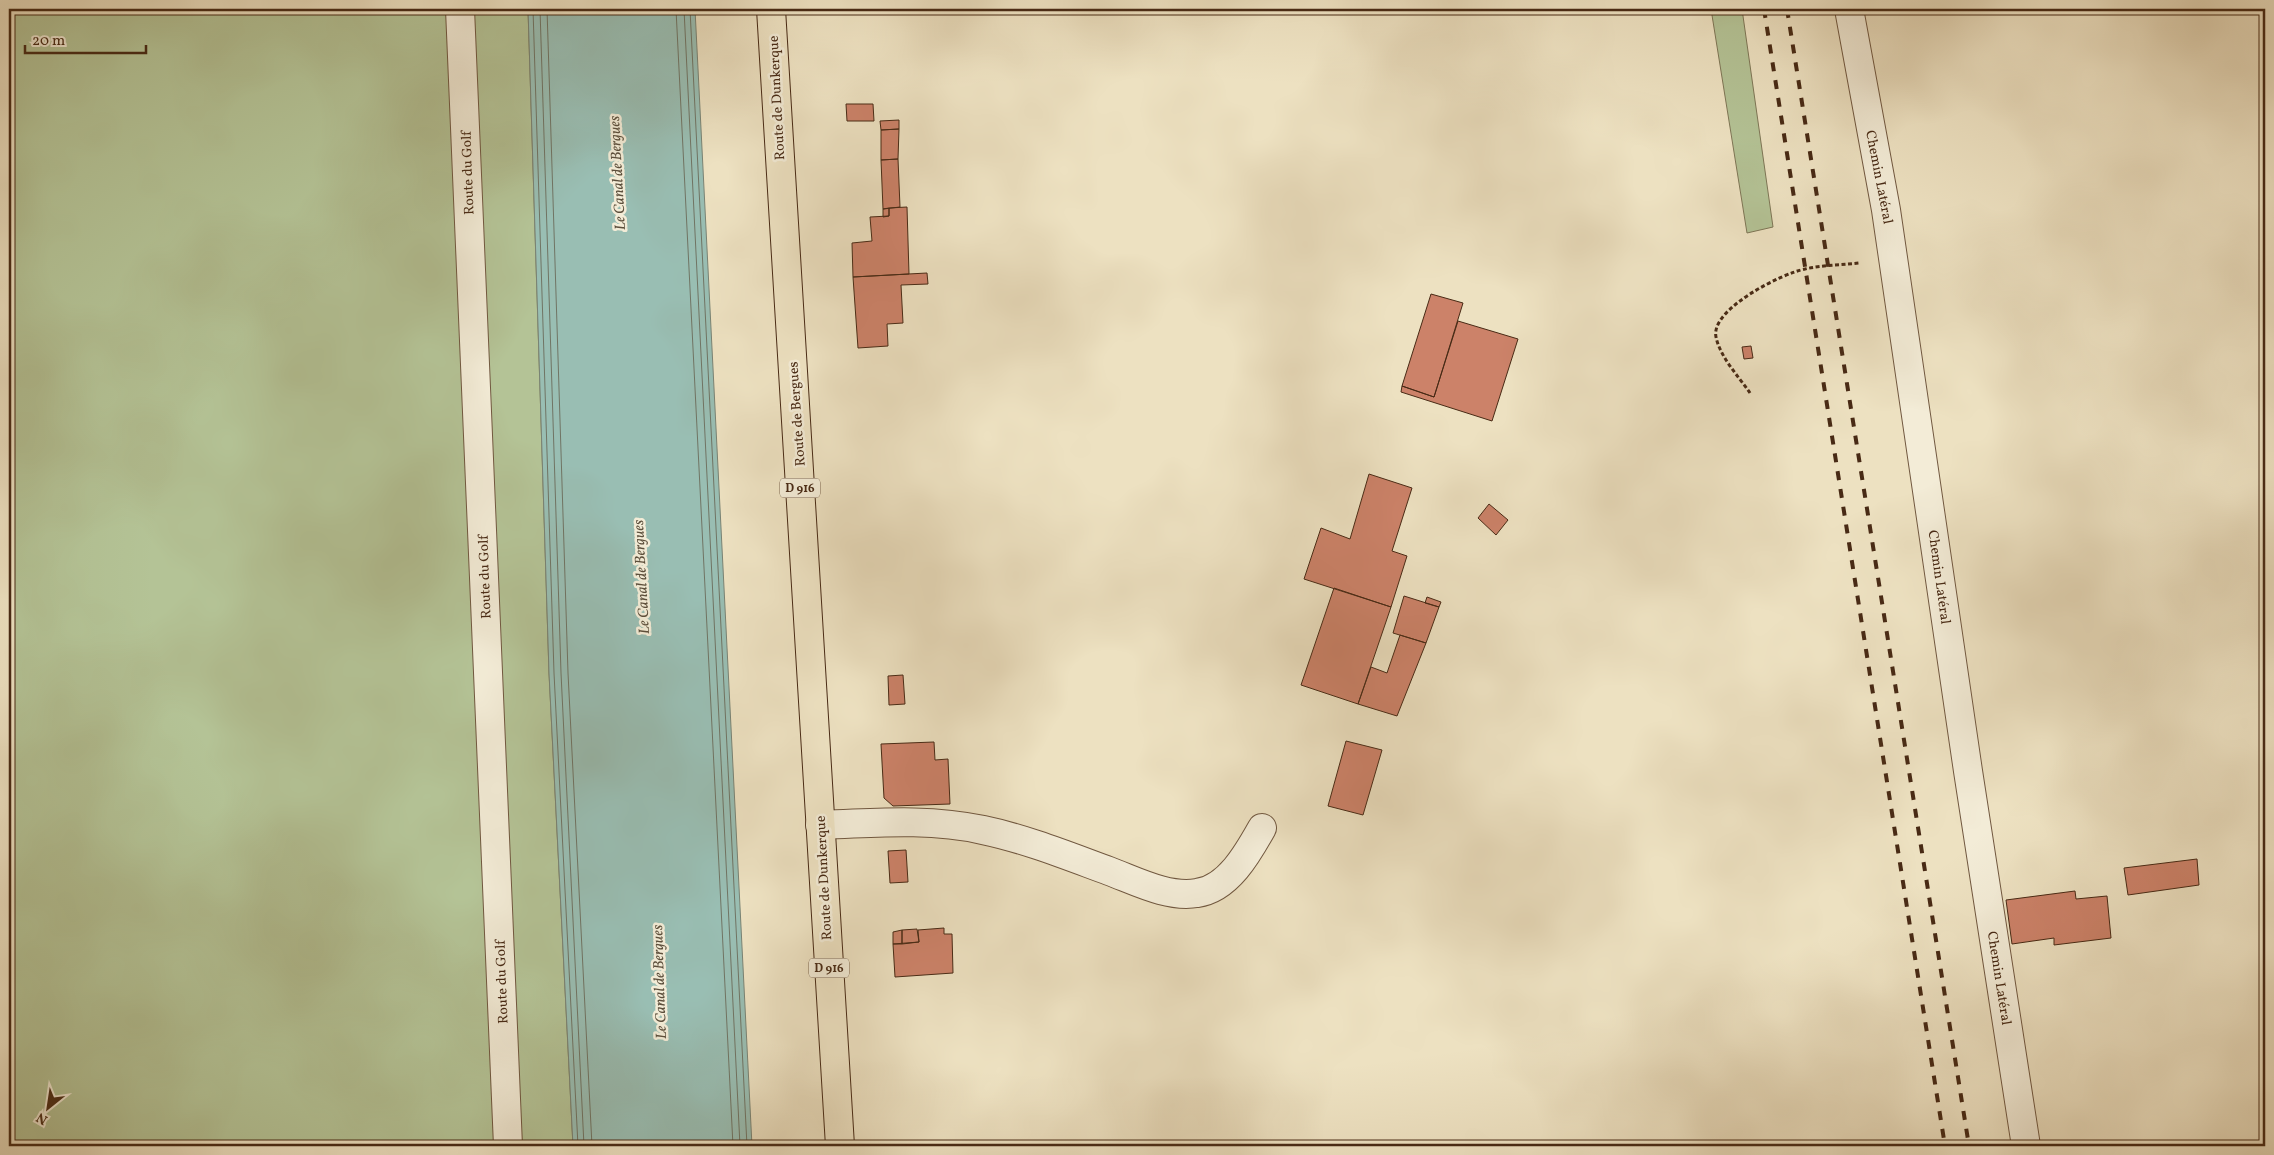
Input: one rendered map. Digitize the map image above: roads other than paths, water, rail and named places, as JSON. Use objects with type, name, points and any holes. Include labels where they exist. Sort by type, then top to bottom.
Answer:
[{"type":"main road","name":"Route de Dunkerque","points":[[771,9],[782,187]]},
{"type":"main road","name":"Route de Bergues","points":[[782,187],[818,790]]},
{"type":"main road","name":"Route de Dunkerque","points":[[818,790],[840,1146]]},
{"type":"street","name":"Route du Golf","points":[[460,9],[508,1146]]},
{"type":"street","name":"Chemin Latéral","points":[[1849,9],[1894,259],[1968,771],[2026,1146]]},
{"type":"street","points":[[820,826],[921,822],[968,827],[1040,846],[1148,885],[1185,894],[1206,891],[1222,882],[1238,865],[1262,828]]},
{"type":"water","name":"Le Canal de Bergues","points":[[528,9],[695,9],[752,1146],[573,1146],[549,673]]},
{"type":"railway","points":[[1764,9],[1945,1146]]},
{"type":"railway","points":[[1787,9],[1969,1146]]}]
